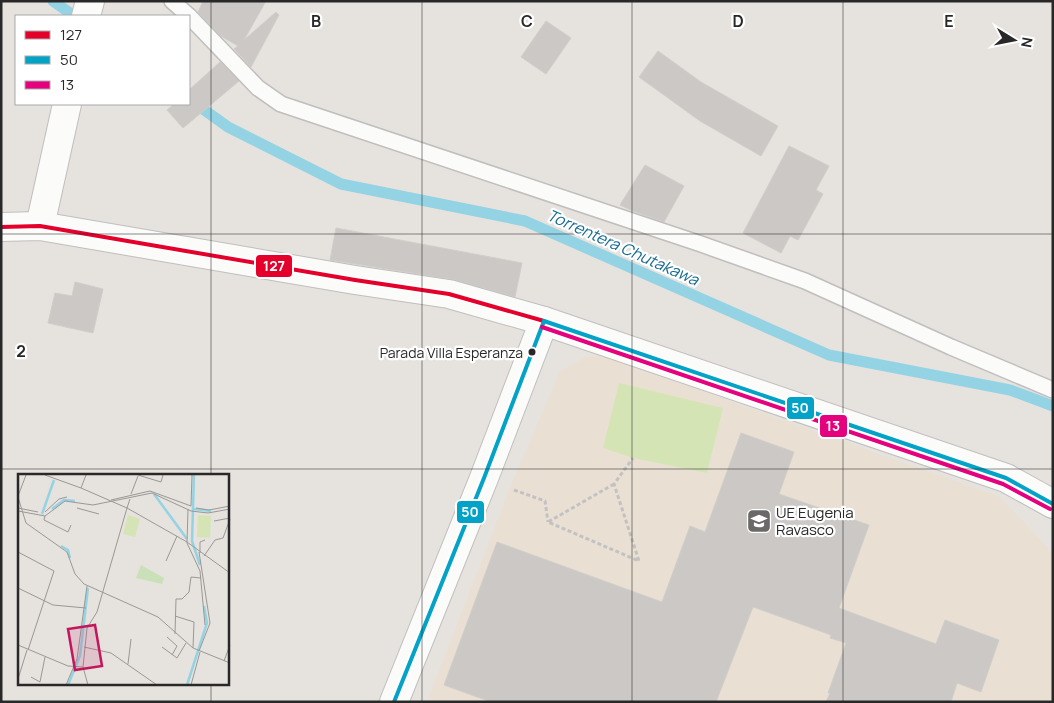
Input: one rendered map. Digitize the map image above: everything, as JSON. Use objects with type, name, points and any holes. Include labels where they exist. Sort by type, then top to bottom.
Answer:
[{"type":"main road","points":[[40,226],[67,105]]},
{"type":"main road","points":[[1,227],[40,226],[450,294],[544,320],[1006,478],[1053,504]]},
{"type":"main road","points":[[394,702],[484,478],[544,320]]},
{"type":"lane","points":[[172,1],[188,15]]},
{"type":"lane","points":[[190,17],[258,88],[281,104],[701,244],[805,281],[950,347],[1053,390]]},
{"type":"path","points":[[548,522],[614,484],[634,458]]},
{"type":"path","points":[[484,478],[545,501],[548,522]]},
{"type":"path","points":[[548,522],[639,561],[614,484]]},
{"type":"shaded area","name":"UE Eugenia Ravasco","points":[[603,356],[1000,497],[1053,553],[1053,702],[427,702],[510,488],[560,371],[585,357]]},
{"type":"green space","points":[[619,383],[723,408],[707,473],[633,458],[603,448]]},
{"type":"building","points":[[203,1],[266,1],[244,40],[276,12],[279,15],[251,67],[234,49],[238,46],[221,36],[198,12]]},
{"type":"building","points":[[546,21],[571,38],[546,74],[521,57]]},
{"type":"building","points":[[658,51],[701,82],[778,126],[761,156],[700,121],[639,77]]},
{"type":"building","points":[[220,62],[239,81],[183,128],[167,110],[173,105],[190,105],[190,89]]},
{"type":"building","points":[[789,146],[829,166],[816,190],[823,194],[798,240],[790,236],[781,253],[743,233]]},
{"type":"building","points":[[645,165],[684,186],[664,222],[620,205]]},
{"type":"building","points":[[336,228],[522,263],[515,297],[451,279],[330,260]]},
{"type":"building","points":[[75,282],[103,289],[93,333],[48,323],[55,293],[72,296]]},
{"type":"building","points":[[741,433],[794,452],[779,494],[869,525],[839,608],[936,644],[945,620],[999,640],[981,692],[957,683],[951,702],[826,702],[846,643],[830,638],[831,635],[753,607],[716,702],[491,702],[444,685],[497,542],[662,602],[690,526],[705,532]]},
{"type":"waterway","name":"Torrentera Chutakawa","points":[[53,1],[73,15]]},
{"type":"waterway","name":"Torrentera Chutakawa","points":[[190,100],[228,127],[341,184],[525,221],[829,355],[1010,390],[1053,406]]},
{"type":"transit line","name":"127","points":[[1,227],[40,226],[355,280],[449,294],[544,321]]},
{"type":"transit line","name":"50","points":[[544,321],[1006,478],[1053,504]]},
{"type":"transit line","name":"50","points":[[394,702],[484,478],[544,321]]},
{"type":"transit line","name":"13","points":[[542,327],[1003,484],[1050,509]]},
{"type":"place","name":"Parada Villa Esperanza","points":[[532,352]]},
{"type":"place","name":"UE Eugenia Ravasco","points":[[759,521]]}]
